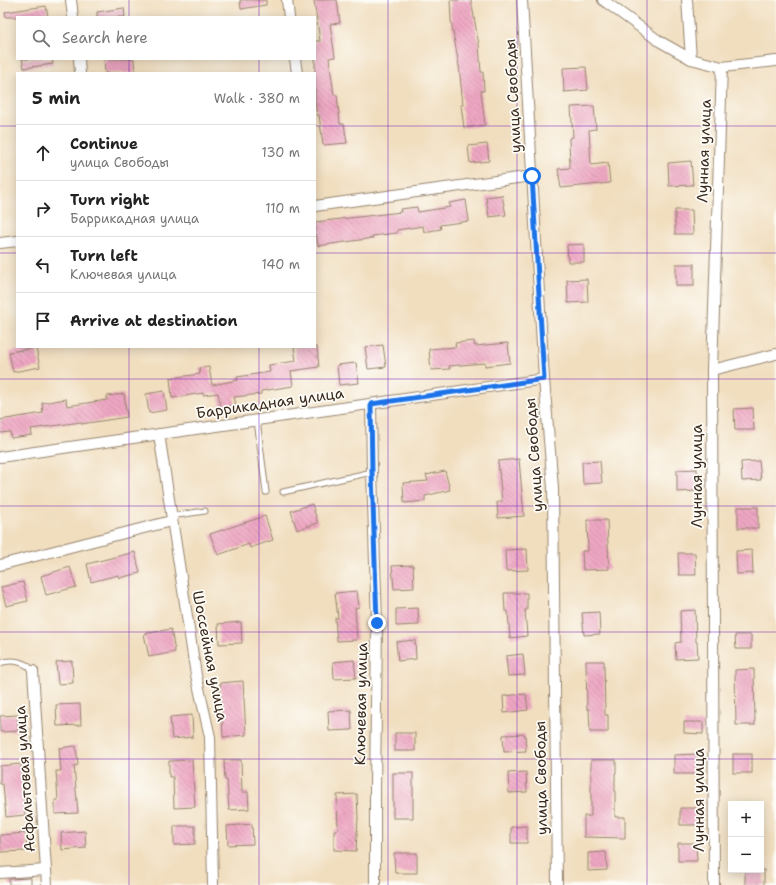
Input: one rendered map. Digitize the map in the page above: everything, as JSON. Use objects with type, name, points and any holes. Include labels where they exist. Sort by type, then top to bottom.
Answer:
[{"type":"street","points":[[71,0],[73,16]]},
{"type":"street","points":[[287,0],[289,16]]},
{"type":"street","name":"улица Свободы","points":[[522,0],[544,379],[554,488],[557,885]]},
{"type":"street","points":[[602,0],[659,41],[691,59],[722,67],[776,61]]},
{"type":"street","points":[[687,0],[691,59]]},
{"type":"street","points":[[79,60],[80,72]]},
{"type":"street","points":[[295,60],[297,72]]},
{"type":"street","name":"Лунная улица","points":[[714,885],[712,370],[722,67]]},
{"type":"street","points":[[316,206],[532,176]]},
{"type":"street","points":[[0,244],[16,241]]},
{"type":"street","points":[[712,370],[776,354]]},
{"type":"street","name":"Баррикадная улица","points":[[0,457],[544,379]]},
{"type":"street","name":"Ключевая улица","points":[[371,404],[377,623],[375,789],[376,885]]},
{"type":"street","name":"Шоссейная улица","points":[[159,434],[196,675],[210,738],[213,885]]},
{"type":"street","points":[[0,564],[171,518]]},
{"type":"street","name":"Асфальтовая улица","points":[[33,672],[47,885]]},
{"type":"street","points":[[0,873],[46,870]]},
{"type":"lane","points":[[257,420],[266,492]]},
{"type":"lane","points":[[283,492],[372,472]]},
{"type":"lane","points":[[171,518],[206,511]]},
{"type":"lane","points":[[0,663],[5,661],[22,662],[33,672]]},
{"type":"building","points":[[240,0],[266,0],[266,5],[241,9]]},
{"type":"building","points":[[314,0],[337,0],[340,23],[330,24],[335,57],[329,58],[334,95],[337,95],[340,124],[344,124],[347,143],[323,145],[319,115],[317,115],[316,109],[316,41],[320,41]]},
{"type":"building","points":[[450,0],[471,0],[479,45],[481,72],[483,72],[484,91],[481,91],[485,125],[464,128],[459,66],[451,20]]},
{"type":"building","points":[[46,6],[48,16],[6,17],[5,12]]},
{"type":"building","points":[[124,8],[125,16],[97,16],[97,12]]},
{"type":"building","points":[[22,60],[52,60],[53,64],[24,68]]},
{"type":"building","points":[[104,60],[134,60],[135,72],[105,72]]},
{"type":"building","points":[[586,67],[588,90],[564,92],[563,68]]},
{"type":"building","points":[[594,106],[596,129],[589,130],[591,165],[608,163],[610,183],[561,188],[558,169],[570,168],[569,138],[573,137],[571,107]]},
{"type":"building","points":[[487,144],[489,161],[470,163],[468,146]]},
{"type":"building","points":[[691,161],[693,185],[669,186],[668,163]]},
{"type":"building","points":[[502,195],[506,215],[489,217],[486,197]]},
{"type":"building","points":[[466,200],[469,221],[440,225],[441,229],[424,232],[423,226],[397,230],[397,233],[372,236],[373,238],[318,246],[316,222],[401,212],[400,209],[417,207],[418,212],[450,207],[449,203]]},
{"type":"building","points":[[675,210],[692,210],[693,234],[675,234]]},
{"type":"building","points":[[584,244],[584,262],[568,262],[567,245]]},
{"type":"building","points":[[676,264],[694,264],[694,286],[676,286]]},
{"type":"building","points":[[587,279],[588,302],[568,303],[567,280]]},
{"type":"building","points":[[474,341],[475,346],[508,343],[510,363],[485,366],[485,363],[449,366],[450,369],[431,370],[429,349],[456,347],[455,343]]},
{"type":"building","points":[[383,345],[386,367],[368,369],[365,347]]},
{"type":"building","points":[[317,347],[319,367],[291,371],[293,386],[261,391],[261,394],[234,397],[236,405],[221,407],[218,393],[203,395],[203,393],[172,398],[170,378],[200,374],[199,368],[209,367],[212,385],[238,380],[237,377],[270,372],[269,365],[296,361],[294,348]]},
{"type":"building","points":[[36,348],[40,367],[13,372],[9,352]]},
{"type":"building","points":[[356,363],[359,383],[339,385],[337,365]]},
{"type":"building","points":[[164,391],[167,410],[149,413],[146,394]]},
{"type":"building","points":[[124,394],[127,417],[81,424],[81,422],[31,429],[32,435],[11,438],[10,432],[0,433],[0,420],[43,413],[42,403],[66,399],[67,406],[107,400],[107,396]]},
{"type":"building","points":[[753,408],[754,430],[735,430],[734,409]]},
{"type":"building","points":[[519,459],[524,516],[498,518],[497,502],[502,502],[498,461]]},
{"type":"building","points":[[600,461],[602,483],[583,484],[582,462]]},
{"type":"building","points":[[759,461],[761,480],[742,481],[741,462]]},
{"type":"building","points":[[697,469],[698,491],[677,492],[677,470]]},
{"type":"building","points":[[445,471],[450,490],[425,496],[425,501],[404,503],[403,483],[428,481],[426,475]]},
{"type":"building","points":[[312,504],[318,523],[297,530],[291,511]]},
{"type":"building","points":[[738,507],[758,507],[758,528],[738,528]]},
{"type":"building","points":[[265,516],[273,540],[250,548],[249,544],[218,555],[210,534]]},
{"type":"building","points":[[587,520],[607,520],[609,569],[583,570],[582,551],[588,551]]},
{"type":"building","points":[[527,549],[528,570],[506,571],[505,550]]},
{"type":"building","points":[[752,550],[753,573],[737,574],[736,551]]},
{"type":"building","points":[[135,552],[140,573],[119,578],[118,575],[91,582],[87,564]]},
{"type":"building","points":[[678,553],[695,553],[696,575],[679,575]]},
{"type":"building","points":[[413,565],[414,588],[394,589],[392,566]]},
{"type":"building","points":[[70,567],[76,587],[46,595],[41,576]]},
{"type":"building","points":[[23,582],[28,601],[6,606],[1,587]]},
{"type":"building","points":[[357,591],[359,607],[355,608],[357,640],[337,641],[335,618],[338,618],[335,593]]},
{"type":"building","points":[[504,593],[527,593],[527,610],[525,610],[527,636],[510,638],[508,611],[505,611]]},
{"type":"building","points":[[418,608],[419,625],[396,626],[396,609]]},
{"type":"building","points":[[695,610],[698,658],[676,659],[675,643],[681,642],[680,611]]},
{"type":"building","points":[[599,612],[600,634],[584,635],[582,613]]},
{"type":"building","points":[[241,622],[242,643],[219,644],[218,624]]},
{"type":"building","points":[[171,629],[175,652],[149,657],[144,634]]},
{"type":"building","points":[[735,635],[751,635],[751,649],[736,649]]},
{"type":"building","points":[[415,640],[416,659],[398,661],[396,642]]},
{"type":"building","points":[[523,654],[525,675],[508,676],[506,656]]},
{"type":"building","points":[[354,660],[356,678],[334,679],[333,662]]},
{"type":"building","points":[[72,661],[73,683],[58,684],[56,662]]},
{"type":"building","points":[[586,661],[604,661],[605,715],[608,715],[608,732],[590,732],[589,709],[587,709]]},
{"type":"building","points":[[754,669],[755,725],[736,725],[735,670]]},
{"type":"building","points":[[243,681],[246,735],[223,737],[220,683]]},
{"type":"building","points":[[526,694],[528,710],[504,713],[503,696]]},
{"type":"building","points":[[80,704],[81,725],[57,726],[56,705]]},
{"type":"building","points":[[351,710],[352,730],[329,731],[328,711]]},
{"type":"building","points":[[18,715],[18,731],[0,732],[0,716]]},
{"type":"building","points":[[192,715],[193,737],[172,739],[170,717]]},
{"type":"building","points":[[684,722],[703,722],[703,734],[684,733]]},
{"type":"building","points":[[395,733],[415,733],[415,751],[395,751]]},
{"type":"building","points":[[525,734],[526,751],[504,752],[503,735]]},
{"type":"building","points":[[76,746],[78,765],[74,766],[78,813],[55,814],[55,800],[58,800],[56,771],[61,771],[59,748]]},
{"type":"building","points":[[697,754],[698,774],[674,774],[674,755]]},
{"type":"building","points":[[733,754],[752,754],[752,773],[733,773]]},
{"type":"building","points":[[192,760],[195,807],[174,808],[173,777],[169,777],[169,761]]},
{"type":"building","points":[[224,760],[241,760],[242,792],[248,792],[249,809],[229,810]]},
{"type":"building","points":[[591,760],[616,760],[615,817],[625,817],[625,838],[584,837],[584,816],[591,816]]},
{"type":"building","points":[[21,764],[25,815],[6,817],[3,784],[0,784],[0,766]]},
{"type":"building","points":[[526,772],[527,792],[509,793],[508,773]]},
{"type":"building","points":[[393,773],[413,773],[413,818],[393,818]]},
{"type":"building","points":[[357,794],[358,818],[356,851],[334,850],[334,830],[338,830],[337,795]]},
{"type":"building","points":[[680,808],[699,808],[700,825],[680,825]]},
{"type":"building","points":[[252,824],[253,844],[228,845],[227,826]]},
{"type":"building","points":[[174,826],[195,826],[195,844],[174,845]]},
{"type":"building","points":[[527,826],[527,843],[511,843],[511,827]]},
{"type":"building","points":[[85,831],[86,848],[62,850],[61,833]]},
{"type":"building","points":[[26,833],[27,851],[0,852],[0,835]]},
{"type":"building","points":[[678,843],[696,843],[697,861],[678,861]]},
{"type":"building","points":[[606,852],[607,870],[588,871],[588,853]]},
{"type":"building","points":[[394,853],[417,853],[417,873],[395,873]]},
{"type":"building","points":[[745,873],[764,873],[764,885],[745,885]]},
{"type":"building","points":[[31,878],[31,885],[9,885],[9,879]]},
{"type":"route","points":[[377,623],[371,404],[544,379],[532,176]]}]
